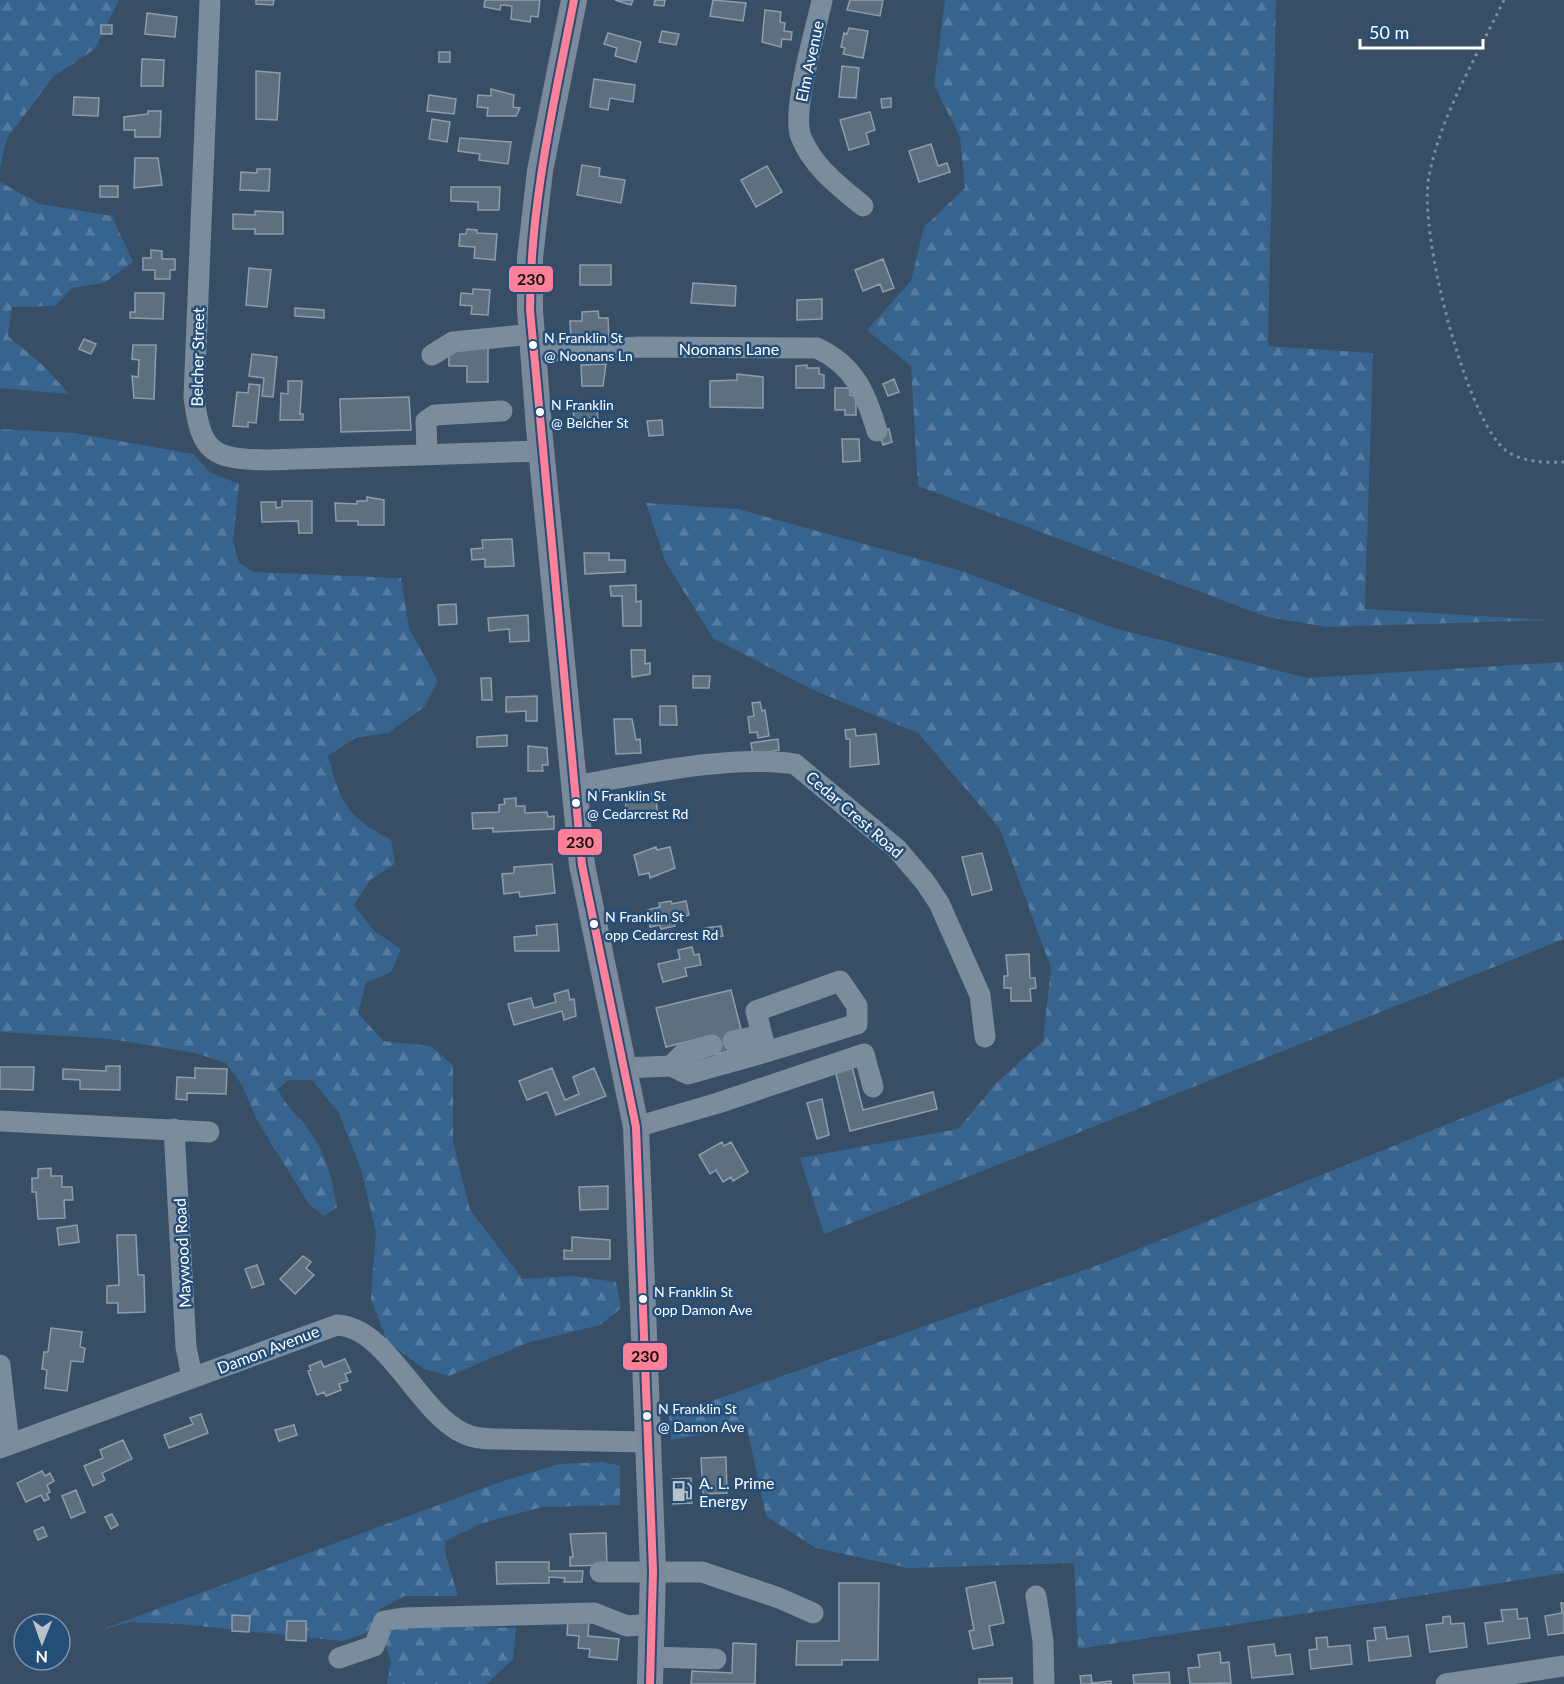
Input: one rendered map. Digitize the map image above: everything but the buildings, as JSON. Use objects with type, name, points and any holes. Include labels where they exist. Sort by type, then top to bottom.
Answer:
[{"type":"main road","points":[[574,0],[549,120],[535,204],[530,258],[532,343],[573,786],[587,893],[626,1068],[636,1127],[653,1571],[650,1684]]},
{"type":"street","name":"Belcher Street","points":[[210,0],[194,397],[201,435],[212,450],[231,459],[268,460],[541,451]]},
{"type":"street","name":"Elm Avenue","points":[[822,0],[799,108],[801,136],[819,166],[863,206]]},
{"type":"street","name":"Noonans Lane","points":[[432,355],[453,342],[640,347],[818,348],[836,356],[866,393],[877,431]]},
{"type":"street","points":[[427,454],[426,422],[429,418],[435,415],[502,411]]},
{"type":"street","name":"Cedar Crest Road","points":[[573,786],[719,764],[774,760],[795,764],[897,849],[925,882],[939,903],[980,995],[985,1037]]},
{"type":"street","points":[[626,1068],[671,1066],[688,1074],[764,1043],[723,1043],[683,1054],[671,1066]]},
{"type":"street","points":[[636,1127],[718,1103],[864,1054],[873,1087]]},
{"type":"street","points":[[0,1121],[209,1132]]},
{"type":"street","name":"Maywood Road","points":[[174,1129],[186,1347],[192,1377]]},
{"type":"street","name":"Damon Avenue","points":[[4,1446],[327,1327],[347,1326],[369,1337],[440,1414],[463,1433],[495,1439],[648,1442]]},
{"type":"street","points":[[0,1365],[4,1446]]},
{"type":"street","points":[[600,1572],[692,1570],[710,1574],[813,1613]]},
{"type":"street","points":[[1036,1596],[1043,1641],[1044,1684]]},
{"type":"street","points":[[339,1658],[374,1646],[384,1621],[403,1618],[594,1613],[627,1626],[653,1624]]},
{"type":"street","points":[[652,1657],[716,1659]]},
{"type":"street","points":[[1446,1684],[1564,1666]]},
{"type":"path","points":[[1504,0],[1448,117],[1429,177],[1427,223],[1440,292],[1479,412],[1501,446],[1520,458],[1564,462]]},
{"type":"green space","points":[[0,0],[119,0],[95,49],[53,77],[7,138],[0,168]]},
{"type":"green space","points":[[945,0],[1276,0],[1268,346],[1373,353],[1365,609],[1548,620],[1327,627],[1267,617],[918,486],[911,366],[867,330],[911,281],[924,227],[965,188],[960,137],[934,85]]},
{"type":"green space","points":[[0,182],[40,204],[112,216],[133,262],[104,283],[72,288],[55,306],[12,307],[8,336],[44,366],[69,394],[0,388]]},
{"type":"green space","points":[[0,429],[74,433],[193,454],[211,473],[239,484],[233,542],[239,563],[254,572],[401,578],[409,628],[438,681],[424,707],[388,733],[355,738],[328,756],[342,798],[364,823],[391,840],[395,864],[370,880],[354,905],[374,931],[401,949],[391,972],[366,983],[358,1013],[383,1041],[430,1046],[453,1065],[453,1141],[470,1210],[523,1279],[572,1276],[616,1282],[621,1308],[600,1325],[527,1343],[449,1376],[424,1369],[387,1341],[371,1299],[376,1232],[361,1169],[339,1113],[312,1080],[288,1080],[278,1089],[284,1101],[315,1140],[328,1167],[337,1207],[324,1216],[309,1204],[257,1120],[242,1085],[226,1063],[195,1053],[111,1039],[0,1032]]},
{"type":"green space","points":[[646,503],[738,509],[962,571],[1114,628],[1307,678],[1564,662],[1564,939],[824,1234],[800,1158],[958,1129],[997,1082],[1043,1041],[1051,968],[1000,829],[918,733],[811,689],[713,638],[665,561]]},
{"type":"green space","points":[[1564,1077],[1564,1573],[1078,1649],[1074,1563],[908,1568],[816,1548],[766,1516],[747,1427],[671,1440],[669,1416],[1101,1264]]},
{"type":"green space","points":[[602,1462],[620,1466],[620,1505],[542,1507],[483,1523],[445,1541],[446,1556],[458,1596],[404,1596],[380,1609],[367,1633],[342,1641],[179,1624],[131,1622],[103,1629],[503,1481],[560,1464]]},
{"type":"green space","points":[[426,1626],[516,1628],[513,1659],[487,1684],[387,1684],[391,1661],[383,1640],[389,1628]]},
{"type":"transit line","name":"230","points":[[574,0],[551,115],[539,192],[531,270],[530,310],[582,865],[636,1127],[653,1571],[650,1684]]},
{"type":"place","name":"N Franklin St @ Noonans Ln","points":[[533,345]]},
{"type":"place","name":"N Franklin @ Belcher St","points":[[540,412]]},
{"type":"place","name":"N Franklin St @ Cedarcrest Rd","points":[[576,803]]},
{"type":"place","name":"N Franklin St opp Cedarcrest Rd","points":[[594,924]]},
{"type":"place","name":"N Franklin St opp Damon Ave","points":[[643,1299]]},
{"type":"place","name":"N Franklin St @ Damon Ave","points":[[647,1416]]},
{"type":"place","name":"A. L. Prime Energy","points":[[682,1491]]}]
